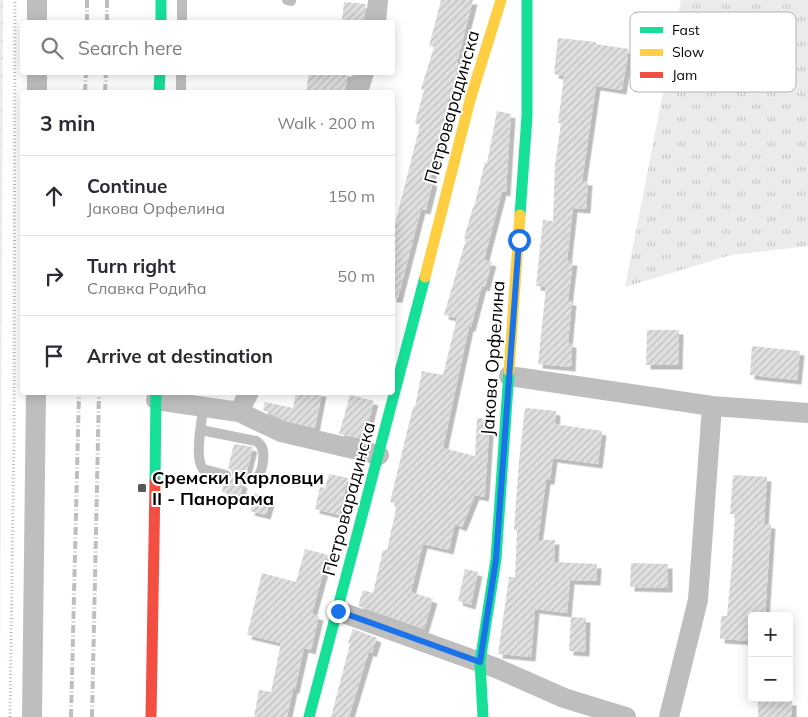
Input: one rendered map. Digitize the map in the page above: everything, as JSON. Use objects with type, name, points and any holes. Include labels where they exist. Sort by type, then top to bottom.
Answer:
[{"type":"street","points":[[37,0],[37,20]]},
{"type":"street","points":[[161,0],[161,20]]},
{"type":"street","points":[[376,20],[378,0]]},
{"type":"street","name":"Петроварадинска","points":[[395,393],[470,100],[501,0]]},
{"type":"street","name":"Јакова Орфелина","points":[[483,717],[480,662],[496,559],[527,116],[528,0]]},
{"type":"street","points":[[37,75],[37,90]]},
{"type":"street","points":[[159,90],[160,75]]},
{"type":"street","points":[[359,90],[363,75]]},
{"type":"street","points":[[509,376],[712,406],[808,413]]},
{"type":"street","points":[[32,717],[36,395]]},
{"type":"street","points":[[239,412],[248,395]]},
{"type":"street","name":"Петроварадинска","points":[[309,717],[394,395]]},
{"type":"street","points":[[151,717],[156,396],[203,407],[239,412],[281,432],[379,455]]},
{"type":"street","points":[[669,717],[698,600],[712,406]]},
{"type":"street","points":[[338,611],[480,662],[564,698],[626,717]]},
{"type":"lane","points":[[182,0],[182,20]]},
{"type":"lane","points":[[287,0],[291,1]]},
{"type":"lane","points":[[181,75],[181,90]]},
{"type":"lane","points":[[203,407],[200,464],[203,469],[226,475]]},
{"type":"lane","points":[[201,430],[256,441],[261,445],[263,451],[261,471],[253,479],[245,478]]},
{"type":"path","points":[[10,717],[14,430],[15,0]]},
{"type":"green space","points":[[0,0],[3,0],[0,682]]},
{"type":"green space","points":[[681,0],[808,0],[808,246],[731,255],[625,287],[663,92],[796,92],[796,12],[679,12]]},
{"type":"building","points":[[441,0],[473,0],[457,63],[459,63],[446,108],[449,108],[430,181],[433,182],[426,210],[421,209],[398,298],[395,298],[395,224],[420,125],[415,123],[424,90],[421,89],[434,47],[429,46]]},
{"type":"building","points":[[344,2],[366,4],[364,20],[342,20]]},
{"type":"building","points":[[558,38],[596,42],[596,44],[629,49],[622,90],[596,86],[582,181],[588,181],[586,209],[573,208],[567,261],[573,261],[568,301],[572,301],[568,343],[572,343],[571,367],[538,364],[546,287],[536,286],[543,220],[553,221],[555,165],[561,123],[558,123],[564,76],[554,74]]},
{"type":"building","points":[[309,75],[348,75],[345,90],[306,90]]},
{"type":"building","points":[[497,111],[511,114],[506,192],[502,191],[484,260],[492,262],[485,287],[482,286],[471,327],[469,327],[443,448],[475,456],[477,418],[490,419],[485,492],[484,497],[475,495],[462,527],[455,524],[449,550],[423,544],[411,592],[433,599],[424,629],[358,606],[363,590],[373,593],[383,550],[387,550],[397,504],[390,502],[413,407],[415,407],[422,371],[443,375],[457,318],[444,315],[466,239],[464,238],[485,162],[487,163]]},
{"type":"building","points":[[647,330],[679,330],[678,365],[646,365]]},
{"type":"building","points":[[752,346],[800,351],[797,380],[750,375]]},
{"type":"building","points":[[295,395],[321,395],[315,428],[285,421],[263,410],[265,402],[293,408]]},
{"type":"building","points":[[350,395],[374,401],[364,439],[339,434]]},
{"type":"building","points":[[525,408],[556,411],[555,424],[602,431],[598,464],[553,458],[550,480],[546,480],[538,540],[555,540],[554,562],[597,564],[596,581],[570,580],[567,613],[535,609],[531,657],[498,654],[509,577],[515,577],[517,530],[514,530]]},
{"type":"building","points":[[234,444],[253,447],[247,471],[242,472],[238,477],[239,481],[243,484],[240,496],[222,492],[224,482],[231,480],[233,476],[228,468]]},
{"type":"building","points":[[329,474],[348,478],[339,515],[315,509],[320,487],[325,488]]},
{"type":"building","points":[[733,475],[767,477],[764,524],[771,524],[765,612],[748,612],[748,641],[720,639],[721,616],[727,616],[732,564],[735,514],[730,514]]},
{"type":"building","points":[[255,494],[271,498],[266,515],[250,511]]},
{"type":"building","points":[[305,549],[328,555],[312,614],[319,616],[311,650],[304,648],[287,717],[254,717],[259,690],[271,692],[281,643],[247,635],[262,573],[296,582]]},
{"type":"building","points":[[631,563],[668,564],[668,588],[630,587]]},
{"type":"building","points":[[465,569],[478,572],[471,605],[458,601]]},
{"type":"building","points":[[571,617],[586,618],[585,652],[569,651]]},
{"type":"building","points":[[353,629],[377,638],[372,653],[369,651],[349,717],[331,717],[350,644],[348,643]]},
{"type":"building","points":[[758,702],[792,702],[792,717],[758,717]]},
{"type":"railway","points":[[87,0],[87,20]]},
{"type":"railway","points":[[107,0],[107,20]]},
{"type":"railway","points":[[85,90],[86,75]]},
{"type":"railway","points":[[105,90],[106,75]]},
{"type":"railway","points":[[71,717],[79,395]]},
{"type":"railway","points":[[92,717],[99,395]]},
{"type":"traffic: fast","points":[[161,0],[161,20]]},
{"type":"traffic: fast","points":[[520,215],[527,116],[527,0]]},
{"type":"traffic: fast","points":[[159,90],[160,75]]},
{"type":"traffic: fast","points":[[395,391],[425,277]]},
{"type":"traffic: fast","points":[[483,717],[480,662],[496,559],[509,371]]},
{"type":"traffic: fast","points":[[155,482],[156,395]]},
{"type":"traffic: fast","points":[[309,717],[394,395]]},
{"type":"traffic: slow","points":[[425,277],[470,100],[501,0]]},
{"type":"traffic: slow","points":[[509,371],[520,215]]},
{"type":"traffic: jam","points":[[151,717],[155,482]]},
{"type":"place","name":"Сремски Карловци II - Панорама","points":[[142,488]]},
{"type":"route","points":[[338,611],[480,662],[496,559],[519,240]]}]
